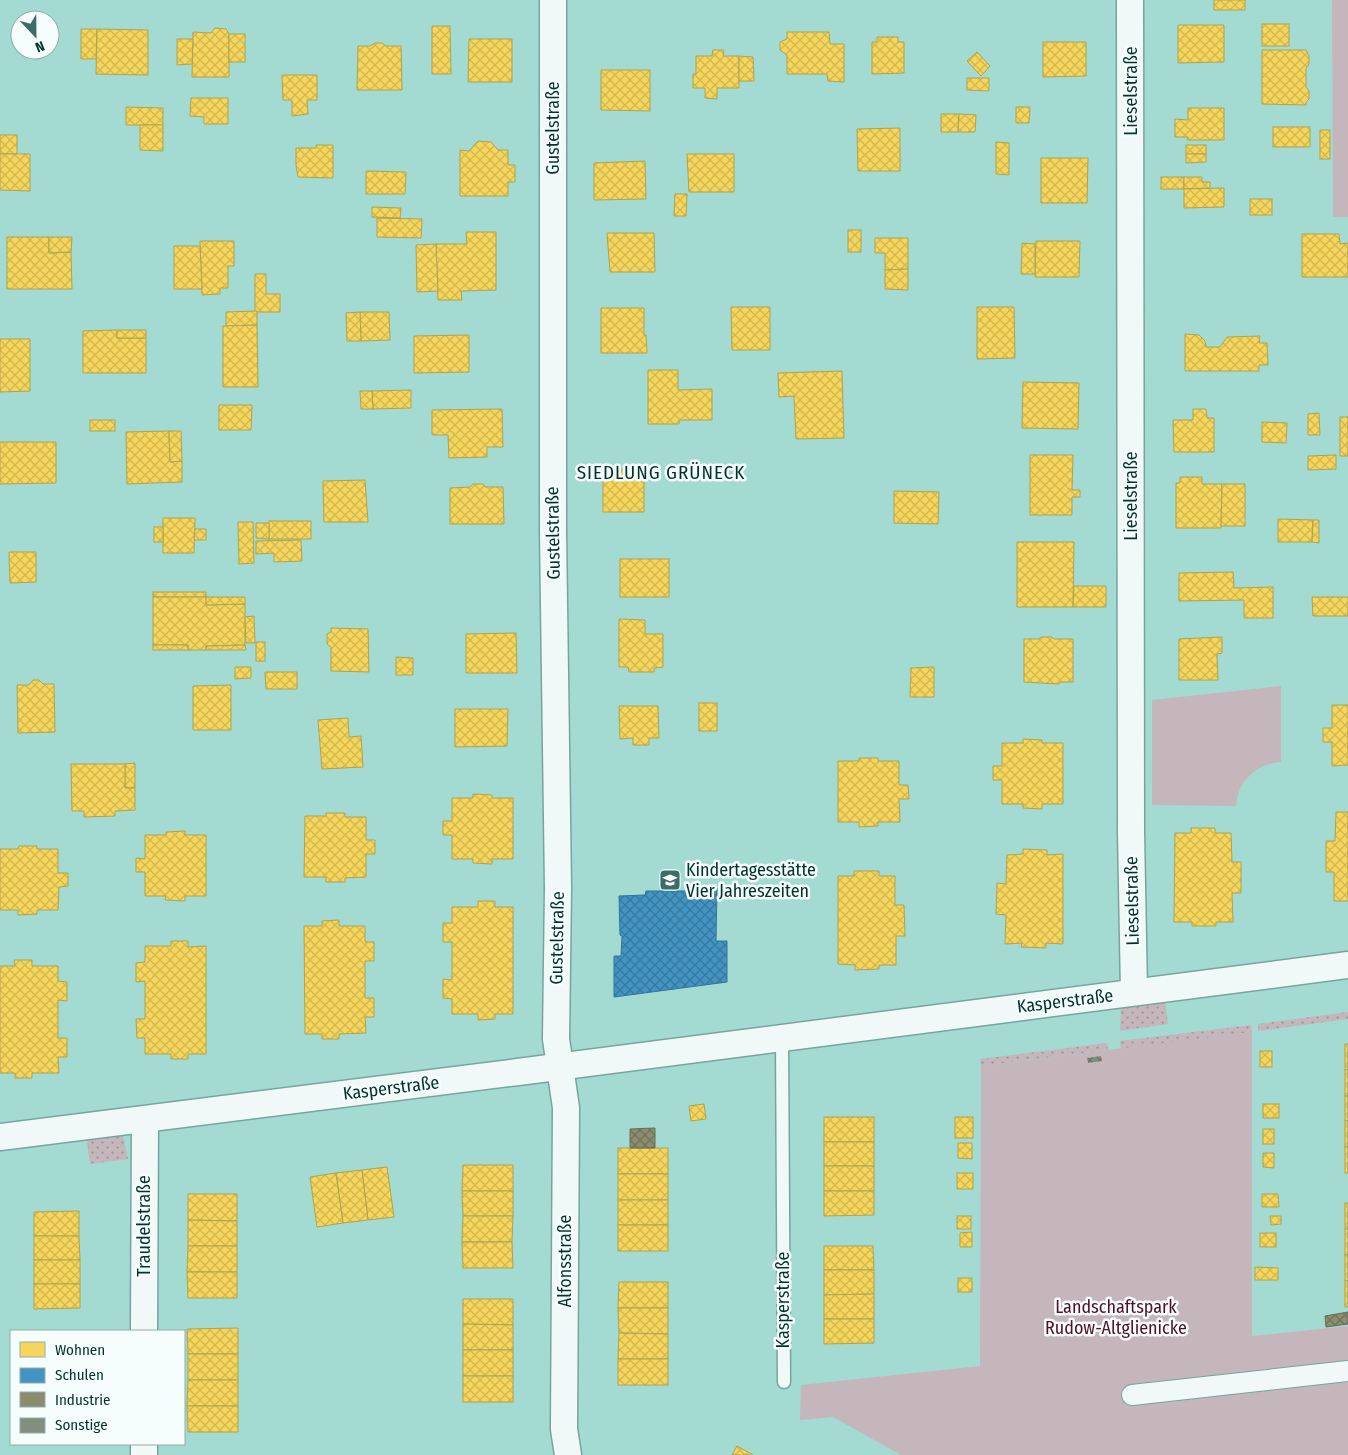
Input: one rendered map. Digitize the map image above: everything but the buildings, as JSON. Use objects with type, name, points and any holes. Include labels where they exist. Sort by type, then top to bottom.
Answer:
[{"type":"street","name":"Gustelstraße","points":[[553,0],[553,532],[558,888],[556,1039],[561,1066]]},
{"type":"street","name":"Lieselstraße","points":[[1130,0],[1131,832],[1134,992]]},
{"type":"street","name":"Kasperstraße","points":[[0,1137],[1348,965]]},
{"type":"street","name":"Alfonsstraße","points":[[561,1066],[566,1108],[564,1429],[568,1455]]},
{"type":"street","name":"Traudelstraße","points":[[144,1330],[145,1120]]},
{"type":"street","points":[[1132,1395],[1348,1371]]},
{"type":"lane","name":"Kasperstraße","points":[[782,1038],[784,1382]]},
{"type":"green space","points":[[1332,0],[1348,0],[1348,217],[1333,217]]},
{"type":"green space","points":[[1281,686],[1281,762],[1264,766],[1250,775],[1240,789],[1236,806],[1152,805],[1152,700]]},
{"type":"green space","points":[[1165,1001],[1168,1024],[1120,1031],[1121,1006]]},
{"type":"green space","points":[[1348,1012],[1348,1019],[1258,1031],[1258,1024]]},
{"type":"green space","points":[[1251,1025],[1252,1032],[1121,1049],[1120,1041]]},
{"type":"green space","name":"Landschaftspark Rudow-Altglienicke","points":[[1252,1032],[1252,1336],[1348,1326],[1348,1455],[901,1455],[833,1417],[800,1420],[801,1385],[980,1366],[981,1066]]},
{"type":"green space","points":[[1107,1043],[1108,1050],[981,1066],[980,1059]]},
{"type":"green space","points":[[123,1135],[128,1159],[90,1164],[87,1141],[89,1139]]},
{"type":"place","name":"Kindertagesstätte Vier Jahreszeiten","points":[[670,880]]},
{"type":"district","name":"SIEDLUNG GRÜNECK","points":[[661,472]]}]
